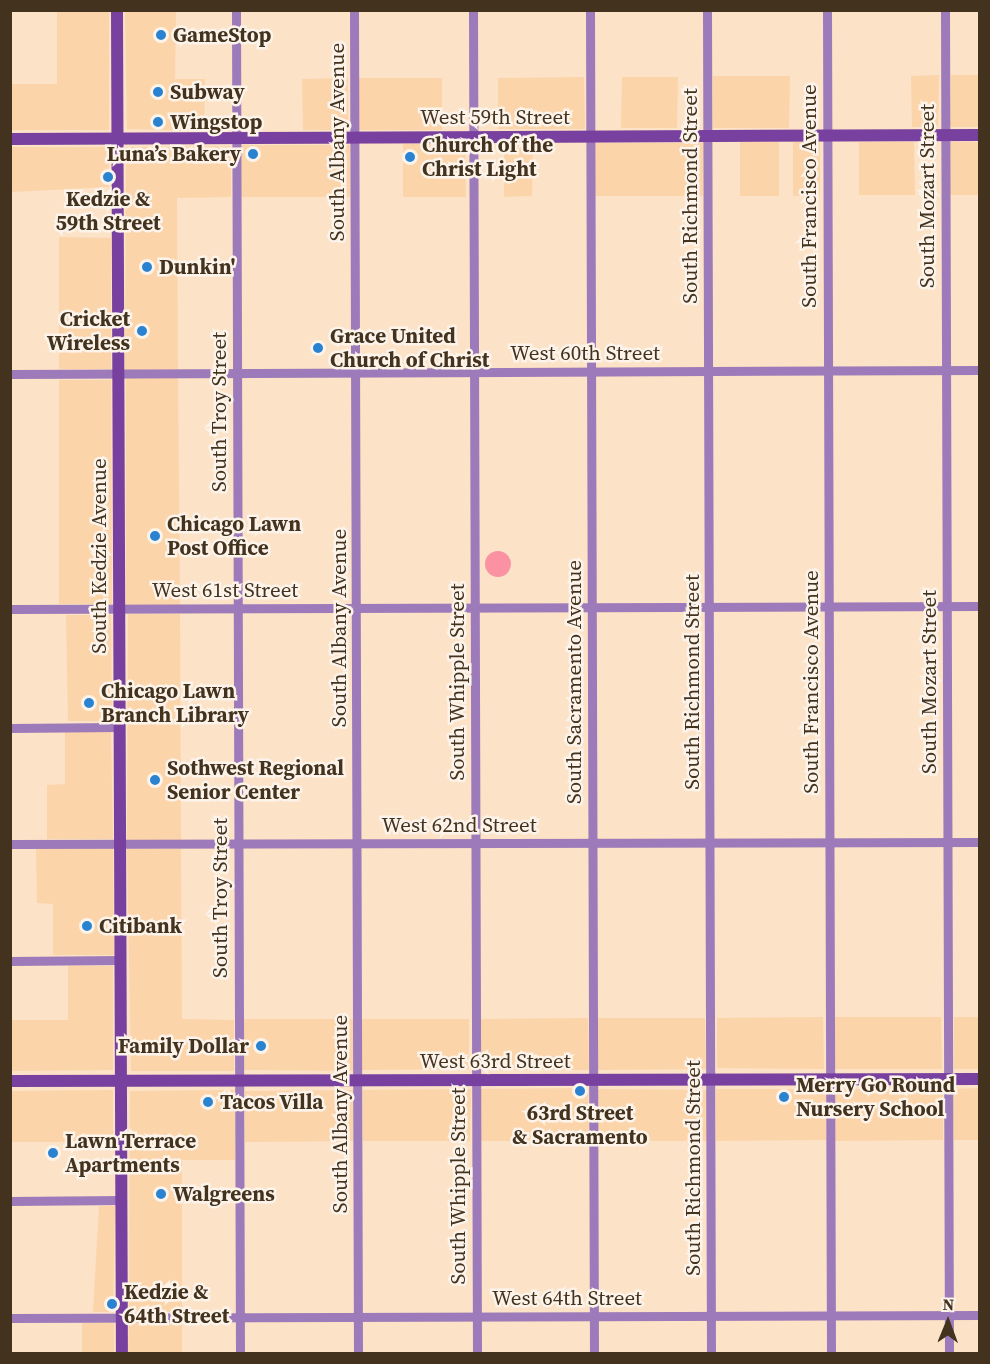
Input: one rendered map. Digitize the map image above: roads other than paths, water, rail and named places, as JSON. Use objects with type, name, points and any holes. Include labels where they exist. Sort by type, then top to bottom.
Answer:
[{"type":"main road","name":"South Kedzie Avenue","points":[[117,10],[122,1353]]},
{"type":"main road","name":"West 59th Street","points":[[10,139],[980,135]]},
{"type":"main road","name":"West 63rd Street","points":[[10,1081],[980,1079]]},
{"type":"street","name":"South Troy Street","points":[[236,10],[240,1353]]},
{"type":"street","name":"South Albany Avenue","points":[[354,10],[358,1353]]},
{"type":"street","name":"South Whipple Street","points":[[472,10],[477,1353]]},
{"type":"street","name":"South Sacramento Avenue","points":[[590,10],[594,1353]]},
{"type":"street","name":"South Richmond Street","points":[[707,10],[712,1080],[711,1353]]},
{"type":"street","name":"South Francisco Avenue","points":[[827,10],[831,1353]]},
{"type":"street","name":"South Mozart Street","points":[[945,10],[949,1353]]},
{"type":"street","name":"West 60th Street","points":[[10,374],[980,370]]},
{"type":"street","name":"West 61st Street","points":[[10,609],[980,606]]},
{"type":"street","points":[[10,728],[119,727]]},
{"type":"street","name":"West 62nd Street","points":[[10,844],[980,842]]},
{"type":"street","points":[[10,961],[121,960]]},
{"type":"street","points":[[10,1201],[122,1200]]},
{"type":"street","name":"West 64th Street","points":[[10,1318],[980,1315]]},
{"type":"place","name":"GameStop","points":[[161,35]]},
{"type":"place","name":"Subway","points":[[158,92]]},
{"type":"place","name":"Wingstop","points":[[158,122]]},
{"type":"place","name":"Luna’s Bakery","points":[[253,154]]},
{"type":"place","name":"Church of the Christ Light","points":[[410,157]]},
{"type":"place","name":"Kedzie & 59th Street","points":[[108,177]]},
{"type":"place","name":"Dunkin'","points":[[147,267]]},
{"type":"place","name":"Cricket Wireless","points":[[142,331]]},
{"type":"place","name":"Grace United Church of Christ","points":[[318,348]]},
{"type":"place","name":"Chicago Lawn Post Office","points":[[155,536]]},
{"type":"place","name":"Chicago Lawn Branch Library","points":[[89,703]]},
{"type":"place","name":"Sothwest Regional Senior Center","points":[[155,780]]},
{"type":"place","name":"Citibank","points":[[87,926]]},
{"type":"place","name":"Family Dollar","points":[[261,1046]]},
{"type":"place","name":"63rd Street & Sacramento","points":[[580,1091]]},
{"type":"place","name":"Merry Go Round Nursery School","points":[[784,1097]]},
{"type":"place","name":"Tacos Villa","points":[[208,1102]]},
{"type":"place","name":"Lawn Terrace Apartments","points":[[53,1153]]},
{"type":"place","name":"Walgreens","points":[[161,1194]]},
{"type":"place","name":"Kedzie & 64th Street","points":[[112,1304]]}]
